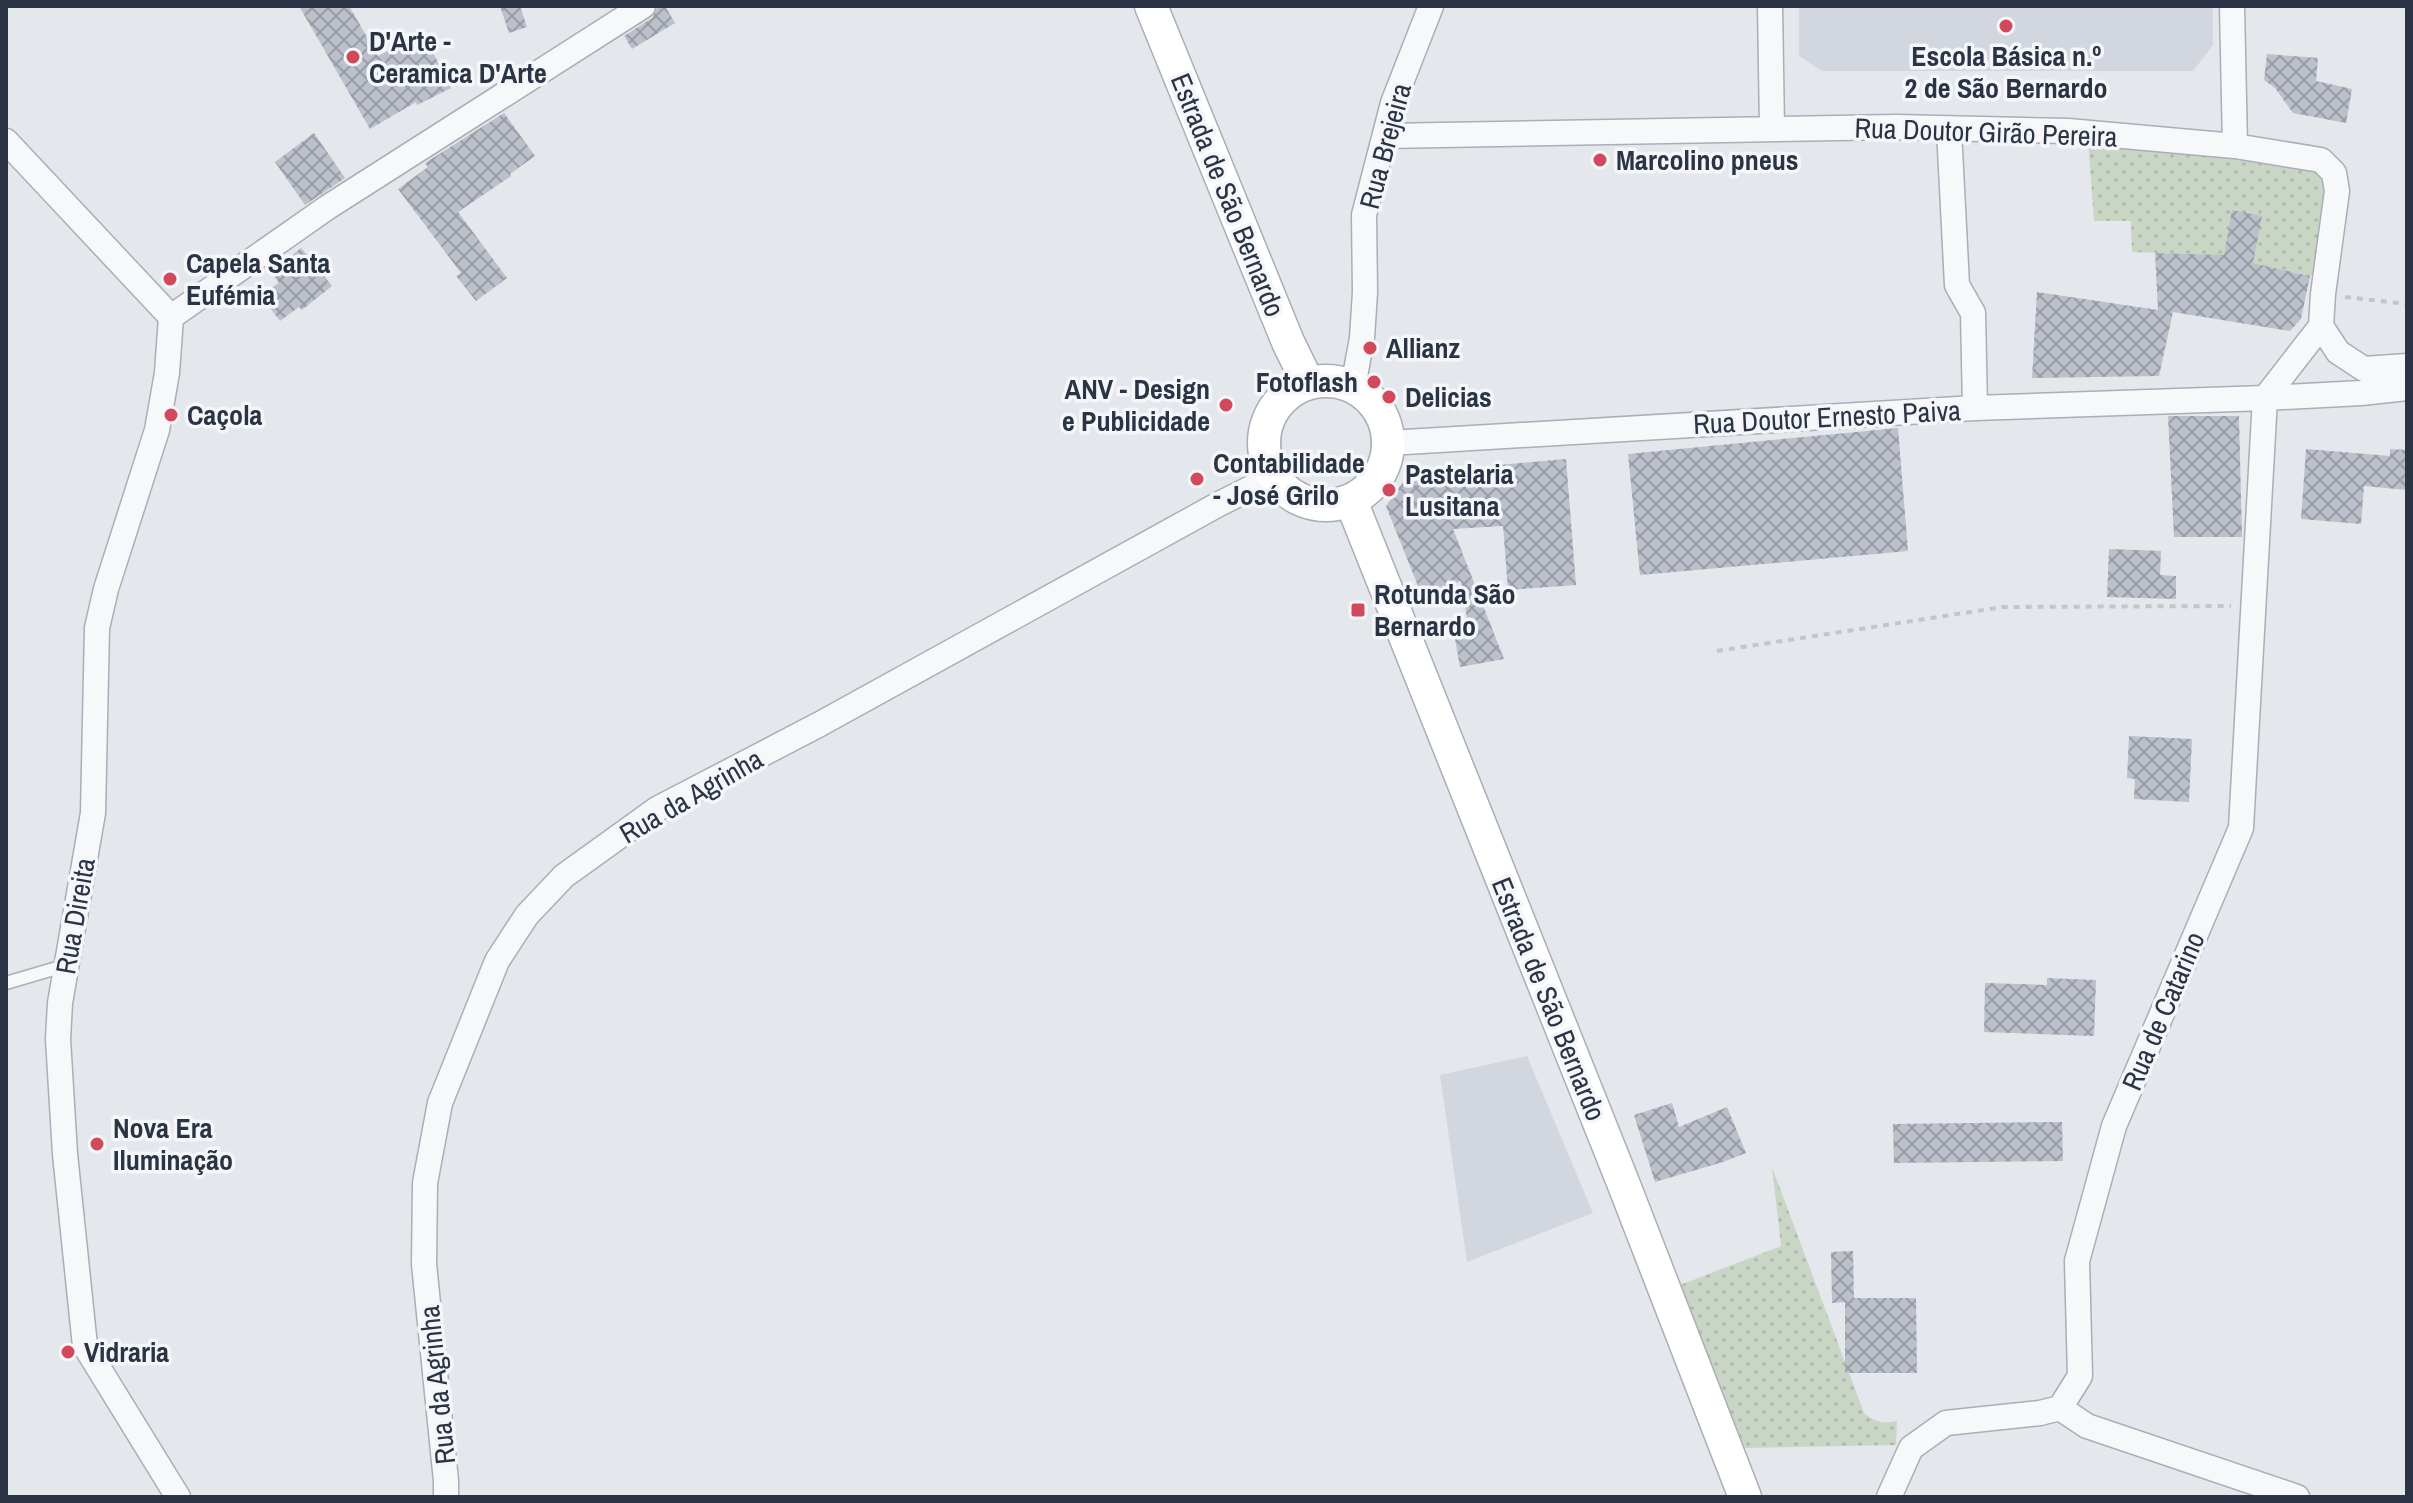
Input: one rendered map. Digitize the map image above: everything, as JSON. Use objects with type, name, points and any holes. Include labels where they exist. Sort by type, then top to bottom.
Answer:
[{"type":"main road","name":"Estrada de São Bernardo","points":[[1151,6],[1288,342],[1308,383]]},
{"type":"main road","points":[[1339,382],[1353,387],[1368,396],[1379,410],[1389,443],[1386,461],[1379,478],[1351,501],[1334,506],[1308,503],[1285,490],[1273,477],[1266,459],[1264,440],[1267,421],[1277,404],[1291,391],[1308,383],[1339,382]]},
{"type":"main road","name":"Estrada de São Bernardo","points":[[1351,501],[1745,1497]]},
{"type":"street","points":[[6,141],[171,317],[328,207],[643,6]]},
{"type":"street","name":"Rua Brejeira","points":[[1353,387],[1364,307],[1364,215],[1393,103],[1431,6]]},
{"type":"street","points":[[1770,6],[1772,129]]},
{"type":"street","points":[[2232,6],[2235,146]]},
{"type":"street","name":"Rua Doutor Girão Pereira","points":[[1385,136],[1896,127],[2068,131],[2235,146],[2321,160],[2334,173],[2337,191],[2321,326]]},
{"type":"street","points":[[1949,130],[1957,285],[1973,313],[1975,408]]},
{"type":"street","name":"Rua Direita","points":[[171,317],[167,373],[157,430],[106,589],[97,628],[93,813],[60,1003],[58,1039],[83,1338],[91,1359],[178,1497]]},
{"type":"street","points":[[2265,398],[2321,326],[2338,352],[2364,369],[2407,366]]},
{"type":"street","name":"Rua Doutor Ernesto Paiva","points":[[1389,443],[1975,408],[2265,398],[2407,388]]},
{"type":"street","name":"Rua de Catarino","points":[[2060,1408],[2080,1376],[2077,1261],[2114,1126],[2241,828],[2265,398]]},
{"type":"street","name":"Rua da Agrinha","points":[[446,1497],[424,1264],[425,1183],[440,1103],[497,961],[527,915],[564,876],[657,809],[820,724],[1273,477]]},
{"type":"street","points":[[1889,1497],[1911,1448],[1946,1423],[2060,1408],[2087,1426],[2297,1497]]},
{"type":"lane","points":[[6,983],[67,965]]},
{"type":"path","points":[[2323,294],[2407,304]]},
{"type":"path","points":[[1717,651],[2003,607],[2253,606]]},
{"type":"shaded area","name":"Escola Básica n.º 2 de São Bernardo","points":[[1799,6],[2213,6],[2213,45],[2193,71],[1822,71],[1799,56]]},
{"type":"shaded area","points":[[1527,1056],[1593,1213],[1467,1262],[1440,1075]]},
{"type":"green space","points":[[2088,140],[2314,166],[2331,184],[2312,276],[2217,255],[2132,252],[2131,221],[2094,221]]},
{"type":"green space","points":[[1772,1167],[1864,1413],[1879,1422],[1897,1421],[1896,1445],[1745,1448],[1675,1287],[1781,1246]]},
{"type":"building","name":"D'Arte - Ceramica D'Arte","points":[[299,6],[349,6],[378,56],[423,33],[451,88],[417,105],[416,102],[370,129]]},
{"type":"building","points":[[500,6],[520,6],[527,27],[509,33]]},
{"type":"building","points":[[658,6],[665,6],[675,23],[632,49],[624,36],[652,18]]},
{"type":"building","points":[[2267,54],[2318,58],[2316,81],[2352,89],[2346,123],[2293,113],[2275,88],[2264,80]]},
{"type":"building","points":[[504,113],[535,156],[458,212],[507,278],[476,301],[456,276],[461,273],[398,189],[428,167],[425,163]]},
{"type":"building","points":[[314,133],[345,178],[305,205],[275,162]]},
{"type":"building","points":[[2232,210],[2262,216],[2253,263],[2310,276],[2301,319],[2290,331],[2173,312],[2159,376],[2032,378],[2037,292],[2158,310],[2155,253],[2224,255]]},
{"type":"building","points":[[301,248],[332,286],[302,310],[299,307],[280,321],[261,296],[279,283],[271,272]]},
{"type":"building","points":[[2168,416],[2239,416],[2242,537],[2174,537]]},
{"type":"building","points":[[1898,428],[1908,551],[1640,575],[1628,454]]},
{"type":"building","points":[[2306,449],[2390,456],[2390,449],[2407,450],[2407,490],[2364,486],[2361,524],[2301,519]]},
{"type":"building","points":[[1566,459],[1576,585],[1508,590],[1503,526],[1453,529],[1504,659],[1460,667],[1453,628],[1468,625],[1461,581],[1422,596],[1386,506],[1403,482],[1499,476],[1499,465]]},
{"type":"building","points":[[2109,549],[2161,551],[2160,575],[2176,576],[2176,599],[2107,597]]},
{"type":"building","points":[[2129,736],[2192,739],[2189,802],[2134,799],[2135,779],[2127,778]]},
{"type":"building","points":[[2047,978],[2096,980],[2094,1036],[1984,1032],[1985,983],[2047,985]]},
{"type":"building","points":[[1672,1103],[1679,1127],[1727,1107],[1746,1153],[1655,1182],[1634,1115]]},
{"type":"building","points":[[2062,1122],[2063,1161],[1894,1163],[1893,1124]]},
{"type":"building","points":[[1853,1251],[1854,1298],[1916,1298],[1917,1373],[1845,1373],[1845,1302],[1832,1303],[1831,1252]]},
{"type":"place","name":"Escola Básica n.º 2 de São Bernardo","points":[[2006,26]]},
{"type":"place","name":"D'Arte - Ceramica D'Arte","points":[[353,57]]},
{"type":"place","name":"Marcolino pneus","points":[[1600,160]]},
{"type":"place","name":"Capela Santa Eufémia","points":[[170,279]]},
{"type":"place","name":"Allianz","points":[[1370,348]]},
{"type":"place","name":"Fotoflash","points":[[1374,382]]},
{"type":"place","name":"Delicias","points":[[1389,397]]},
{"type":"place","name":"ANV - Design e Publicidade","points":[[1226,405]]},
{"type":"place","name":"Caçola","points":[[171,415]]},
{"type":"place","name":"Contabilidade - José Grilo","points":[[1197,479]]},
{"type":"place","name":"Pastelaria Lusitana","points":[[1389,490]]},
{"type":"place","name":"Rotunda São Bernardo","points":[[1358,610]]},
{"type":"place","name":"Nova Era Iluminação","points":[[97,1144]]},
{"type":"place","name":"Vidraria","points":[[68,1352]]}]
